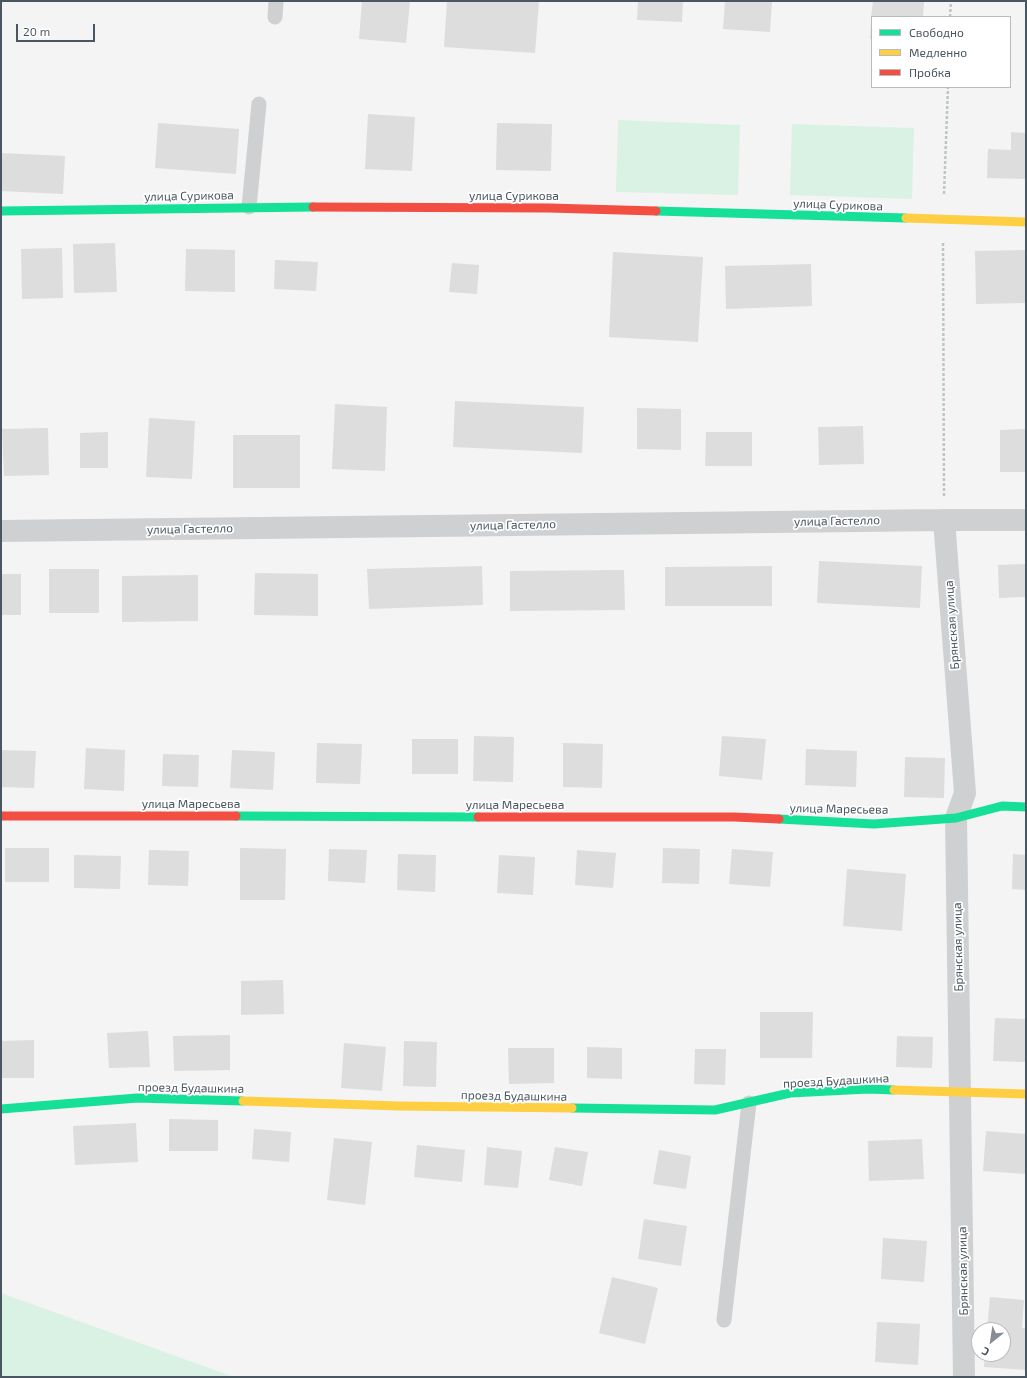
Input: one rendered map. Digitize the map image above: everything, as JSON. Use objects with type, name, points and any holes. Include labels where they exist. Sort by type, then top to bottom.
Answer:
[{"type":"street","name":"улица Сурикова","points":[[1,211],[249,207],[549,208],[1026,222]]},
{"type":"street","name":"Брянская улица","points":[[944,520],[965,793],[956,818],[964,1377]]},
{"type":"street","name":"улица Гастелло","points":[[1,531],[1026,520]]},
{"type":"street","name":"улица Маресьева","points":[[1,816],[734,818],[874,824],[956,818],[1002,806],[1026,807]]},
{"type":"street","name":"проезд Будашкина","points":[[1,1109],[137,1098],[399,1106],[715,1110],[790,1094],[868,1090],[1026,1094]]},
{"type":"lane","points":[[275,17],[276,1]]},
{"type":"lane","points":[[249,207],[259,104]]},
{"type":"lane","points":[[724,1320],[749,1103]]},
{"type":"path","points":[[950,16],[951,1]]},
{"type":"path","points":[[944,520],[943,220],[948,88]]},
{"type":"green space","points":[[618,120],[740,125],[738,195],[616,192]]},
{"type":"green space","points":[[792,124],[914,128],[912,199],[790,195]]},
{"type":"green space","points":[[1,1293],[234,1377],[1,1377]]},
{"type":"building","points":[[362,1],[410,1],[406,43],[359,39]]},
{"type":"building","points":[[447,1],[539,2],[535,53],[444,47]]},
{"type":"building","points":[[638,1],[683,1],[682,22],[637,20]]},
{"type":"building","points":[[725,1],[772,1],[770,32],[723,29]]},
{"type":"building","points":[[873,1],[924,1],[923,16],[871,16]]},
{"type":"building","points":[[368,114],[415,117],[412,171],[365,169]]},
{"type":"building","points":[[158,123],[239,129],[236,174],[155,168]]},
{"type":"building","points":[[497,123],[552,124],[551,171],[496,170]]},
{"type":"building","points":[[1011,132],[1026,133],[1026,179],[987,178],[988,149],[1011,150]]},
{"type":"building","points":[[1,153],[65,156],[63,194],[1,191]]},
{"type":"building","points":[[115,243],[117,292],[74,293],[73,244]]},
{"type":"building","points":[[62,248],[63,298],[22,299],[21,249]]},
{"type":"building","points":[[186,249],[235,250],[235,292],[185,291]]},
{"type":"building","points":[[1026,250],[1026,303],[976,304],[975,251]]},
{"type":"building","points":[[613,252],[703,257],[698,342],[609,337]]},
{"type":"building","points":[[275,260],[318,262],[316,291],[274,289]]},
{"type":"building","points":[[452,263],[479,265],[477,294],[449,292]]},
{"type":"building","points":[[811,264],[812,306],[726,309],[725,266]]},
{"type":"building","points":[[455,401],[584,407],[582,453],[453,447]]},
{"type":"building","points":[[335,404],[387,407],[385,471],[332,469]]},
{"type":"building","points":[[637,408],[681,409],[681,450],[637,449]]},
{"type":"building","points":[[149,418],[195,421],[192,479],[146,477]]},
{"type":"building","points":[[863,426],[864,464],[819,465],[818,427]]},
{"type":"building","points":[[48,428],[49,475],[4,476],[2,429]]},
{"type":"building","points":[[1026,429],[1026,472],[1000,472],[1000,430]]},
{"type":"building","points":[[108,432],[108,468],[80,468],[80,433]]},
{"type":"building","points":[[706,432],[752,432],[752,466],[705,466]]},
{"type":"building","points":[[233,435],[300,435],[300,488],[233,488]]},
{"type":"building","points":[[819,561],[922,566],[920,608],[817,603]]},
{"type":"building","points":[[1026,564],[1026,597],[999,598],[998,565]]},
{"type":"building","points":[[482,566],[483,605],[369,609],[367,569]]},
{"type":"building","points":[[772,566],[772,606],[665,606],[665,567]]},
{"type":"building","points":[[49,569],[99,569],[99,613],[49,613]]},
{"type":"building","points":[[624,570],[625,610],[510,611],[510,571]]},
{"type":"building","points":[[255,573],[318,574],[318,616],[254,615]]},
{"type":"building","points":[[1,574],[21,574],[21,615],[1,615]]},
{"type":"building","points":[[198,575],[198,621],[122,622],[122,576]]},
{"type":"building","points":[[474,736],[514,737],[513,782],[473,781]]},
{"type":"building","points":[[722,736],[766,739],[762,780],[719,776]]},
{"type":"building","points":[[412,739],[458,739],[458,774],[412,774]]},
{"type":"building","points":[[317,743],[362,744],[360,784],[316,783]]},
{"type":"building","points":[[563,743],[603,744],[602,788],[563,787]]},
{"type":"building","points":[[86,748],[125,750],[124,791],[84,789]]},
{"type":"building","points":[[806,749],[857,751],[856,787],[805,785]]},
{"type":"building","points":[[1,750],[36,751],[34,788],[1,787]]},
{"type":"building","points":[[232,750],[275,752],[273,790],[230,788]]},
{"type":"building","points":[[163,754],[199,755],[198,787],[162,786]]},
{"type":"building","points":[[905,757],[945,758],[944,798],[904,797]]},
{"type":"building","points":[[5,848],[49,848],[49,882],[5,882]]},
{"type":"building","points":[[240,848],[286,849],[285,900],[240,900]]},
{"type":"building","points":[[663,848],[700,849],[699,884],[662,883]]},
{"type":"building","points":[[329,849],[367,850],[365,883],[328,881]]},
{"type":"building","points":[[732,849],[773,852],[770,887],[729,884]]},
{"type":"building","points":[[149,850],[189,851],[188,886],[148,885]]},
{"type":"building","points":[[577,850],[616,853],[613,888],[575,885]]},
{"type":"building","points":[[398,854],[436,855],[435,892],[397,890]]},
{"type":"building","points":[[1013,854],[1026,855],[1026,890],[1012,889]]},
{"type":"building","points":[[74,855],[121,856],[120,889],[74,888]]},
{"type":"building","points":[[499,855],[535,857],[533,895],[497,893]]},
{"type":"building","points":[[847,869],[906,874],[902,931],[843,926]]},
{"type":"building","points":[[283,980],[284,1014],[241,1015],[241,981]]},
{"type":"building","points":[[760,1012],[813,1012],[812,1058],[760,1058]]},
{"type":"building","points":[[995,1018],[1026,1019],[1026,1062],[993,1061]]},
{"type":"building","points":[[148,1031],[150,1067],[109,1068],[107,1033]]},
{"type":"building","points":[[230,1035],[230,1070],[174,1071],[173,1036]]},
{"type":"building","points":[[897,1036],[933,1037],[932,1068],[896,1067]]},
{"type":"building","points":[[34,1040],[34,1078],[1,1078],[1,1041]]},
{"type":"building","points":[[404,1041],[437,1042],[436,1087],[403,1086]]},
{"type":"building","points":[[344,1043],[386,1047],[382,1091],[341,1088]]},
{"type":"building","points":[[587,1047],[622,1048],[622,1079],[587,1078]]},
{"type":"building","points":[[508,1048],[554,1048],[554,1083],[509,1084]]},
{"type":"building","points":[[695,1049],[726,1049],[725,1085],[694,1084]]},
{"type":"building","points":[[169,1119],[218,1120],[218,1151],[169,1151]]},
{"type":"building","points":[[136,1123],[138,1162],[75,1165],[73,1126]]},
{"type":"building","points":[[254,1129],[291,1132],[289,1162],[252,1159]]},
{"type":"building","points":[[986,1131],[1026,1134],[1026,1174],[983,1171]]},
{"type":"building","points":[[334,1138],[372,1142],[365,1205],[327,1200]]},
{"type":"building","points":[[922,1139],[924,1179],[869,1181],[868,1141]]},
{"type":"building","points":[[417,1145],[465,1150],[462,1182],[414,1177]]},
{"type":"building","points":[[487,1147],[522,1151],[518,1188],[484,1185]]},
{"type":"building","points":[[555,1147],[588,1152],[582,1186],[549,1180]]},
{"type":"building","points":[[659,1150],[691,1156],[686,1189],[653,1184]]},
{"type":"building","points":[[644,1219],[687,1226],[681,1266],[638,1259]]},
{"type":"building","points":[[883,1238],[927,1241],[924,1282],[881,1279]]},
{"type":"building","points":[[612,1277],[658,1288],[645,1344],[599,1333]]},
{"type":"building","points":[[990,1297],[1024,1300],[1022,1328],[1026,1328],[1026,1370],[984,1367],[984,1362],[1011,1362],[1011,1322],[988,1322]]},
{"type":"building","points":[[877,1322],[920,1324],[918,1365],[875,1362]]},
{"type":"traffic: fast","points":[[1,211],[313,207]]},
{"type":"traffic: fast","points":[[656,211],[906,218]]},
{"type":"traffic: fast","points":[[779,819],[874,824],[956,818],[1002,806],[1026,807]]},
{"type":"traffic: fast","points":[[236,816],[478,817]]},
{"type":"traffic: fast","points":[[572,1108],[715,1110],[790,1093],[868,1089],[894,1090]]},
{"type":"traffic: fast","points":[[1,1109],[137,1098],[243,1101]]},
{"type":"traffic: slow","points":[[906,218],[1026,222]]},
{"type":"traffic: slow","points":[[894,1090],[1026,1094]]},
{"type":"traffic: slow","points":[[243,1101],[399,1106],[572,1108]]},
{"type":"traffic: jam","points":[[313,207],[549,208],[656,211]]},
{"type":"traffic: jam","points":[[1,816],[236,816]]},
{"type":"traffic: jam","points":[[478,817],[734,817],[779,819]]}]
